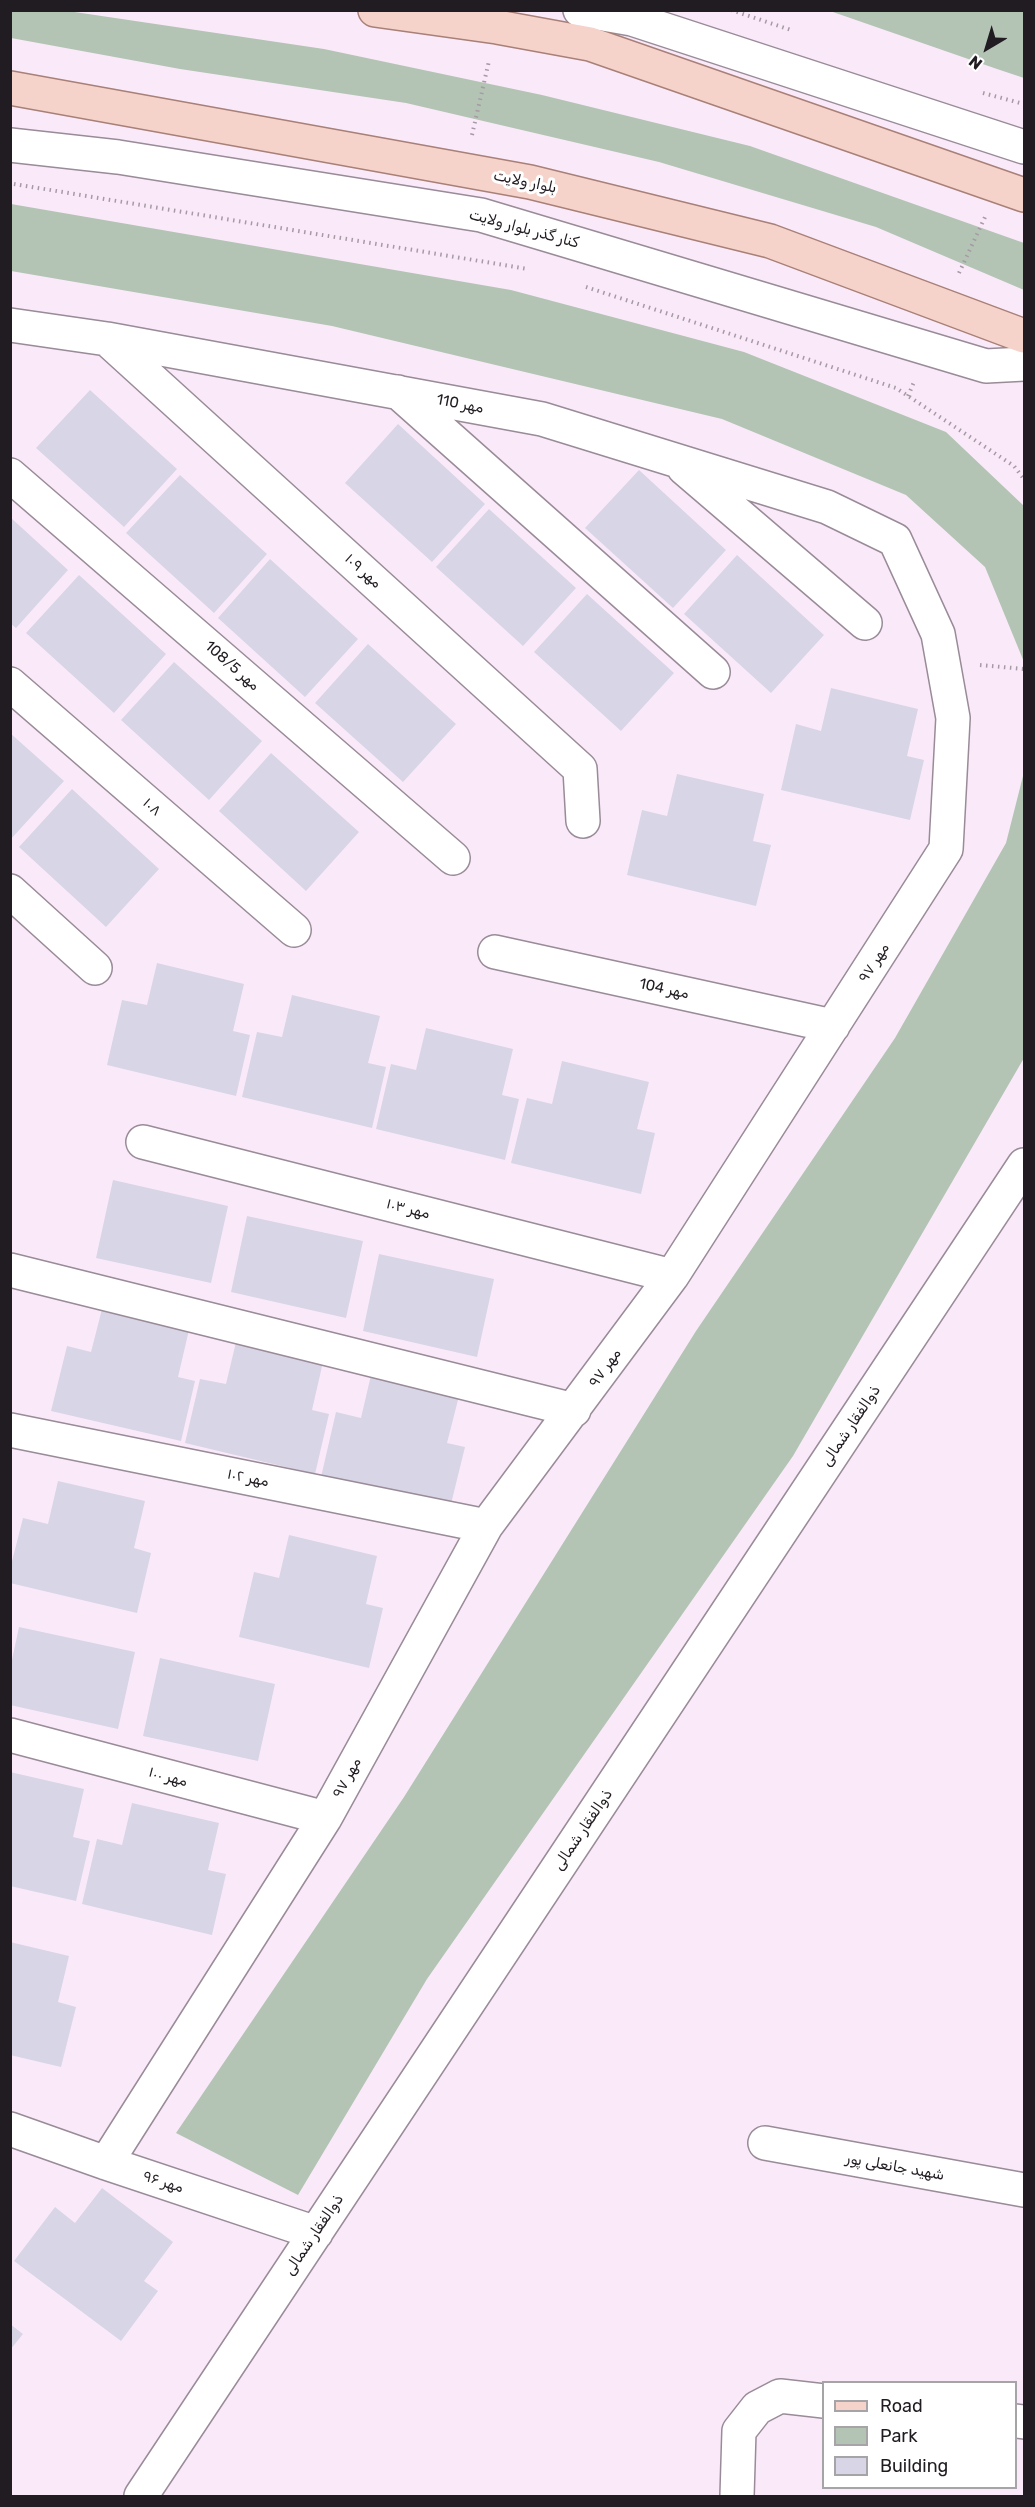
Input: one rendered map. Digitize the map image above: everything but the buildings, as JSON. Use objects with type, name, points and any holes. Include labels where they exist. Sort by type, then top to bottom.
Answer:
[{"type":"main road","points":[[375,10],[497,27],[591,44],[1012,191]]},
{"type":"main road","name":"بلوار ولایت","points":[[10,88],[530,182],[770,241],[1024,336]]},
{"type":"street","points":[[580,10],[632,19],[1024,147]]},
{"type":"street","name":"کنار گذر بلوار ولایت","points":[[10,145],[118,157],[481,215],[986,366],[1024,364]]},
{"type":"street","name":"مهر 110","points":[[10,325],[107,339],[542,419],[827,507],[895,540]]},
{"type":"street","name":"مهر ۱۰۹","points":[[107,339],[580,769],[583,821]]},
{"type":"street","points":[[398,392],[712,672]]},
{"type":"street","points":[[675,460],[865,623]]},
{"type":"street","name":"مهر 108/5","points":[[10,475],[453,858]]},
{"type":"street","name":"مهر ۹۷","points":[[106,2163],[325,1818],[486,1526],[672,1276],[946,849],[953,718],[938,634],[895,540]]},
{"type":"street","name":"۱۰۸","points":[[10,684],[294,930]]},
{"type":"street","points":[[10,891],[95,968]]},
{"type":"street","name":"مهر 104","points":[[495,952],[833,1026]]},
{"type":"street","name":"مهر ۱۰۳","points":[[143,1142],[672,1276]]},
{"type":"street","name":"ذوالفقار شمالی","points":[[141,2496],[1024,1164]]},
{"type":"street","points":[[10,1270],[574,1410]]},
{"type":"street","name":"مهر ۱۰۲","points":[[10,1430],[486,1526]]},
{"type":"street","name":"مهر ۱۰۰","points":[[10,1736],[325,1818]]},
{"type":"street","name":"مهر ۹۶","points":[[10,2129],[316,2233]]},
{"type":"street","name":"شهید جانعلی پور","points":[[765,2144],[1024,2190]]},
{"type":"street","points":[[737,2496],[739,2431],[757,2408],[780,2396],[822,2401]]},
{"type":"path","points":[[732,10],[799,33]]},
{"type":"path","points":[[979,92],[1024,104]]},
{"type":"path","points":[[10,184],[535,270]]},
{"type":"path","points":[[944,306],[1012,191]]},
{"type":"path","points":[[580,285],[896,388],[1014,466],[1024,479]]},
{"type":"path","points":[[943,662],[1024,669]]},
{"type":"green space","points":[[10,11],[68,11],[324,49],[542,95],[750,146],[1024,243],[1024,290],[876,227],[659,162],[406,103],[180,69],[11,38]]},
{"type":"green space","points":[[830,11],[1024,11],[1024,78],[997,69]]},
{"type":"green space","points":[[11,204],[511,290],[744,352],[946,432],[1024,506],[1024,662],[985,567],[906,495],[722,419],[332,326],[11,271]]},
{"type":"green space","points":[[1024,772],[1024,1058],[793,1456],[427,1979],[298,2195],[176,2133],[404,1797],[696,1331],[895,1038],[1006,843]]}]
